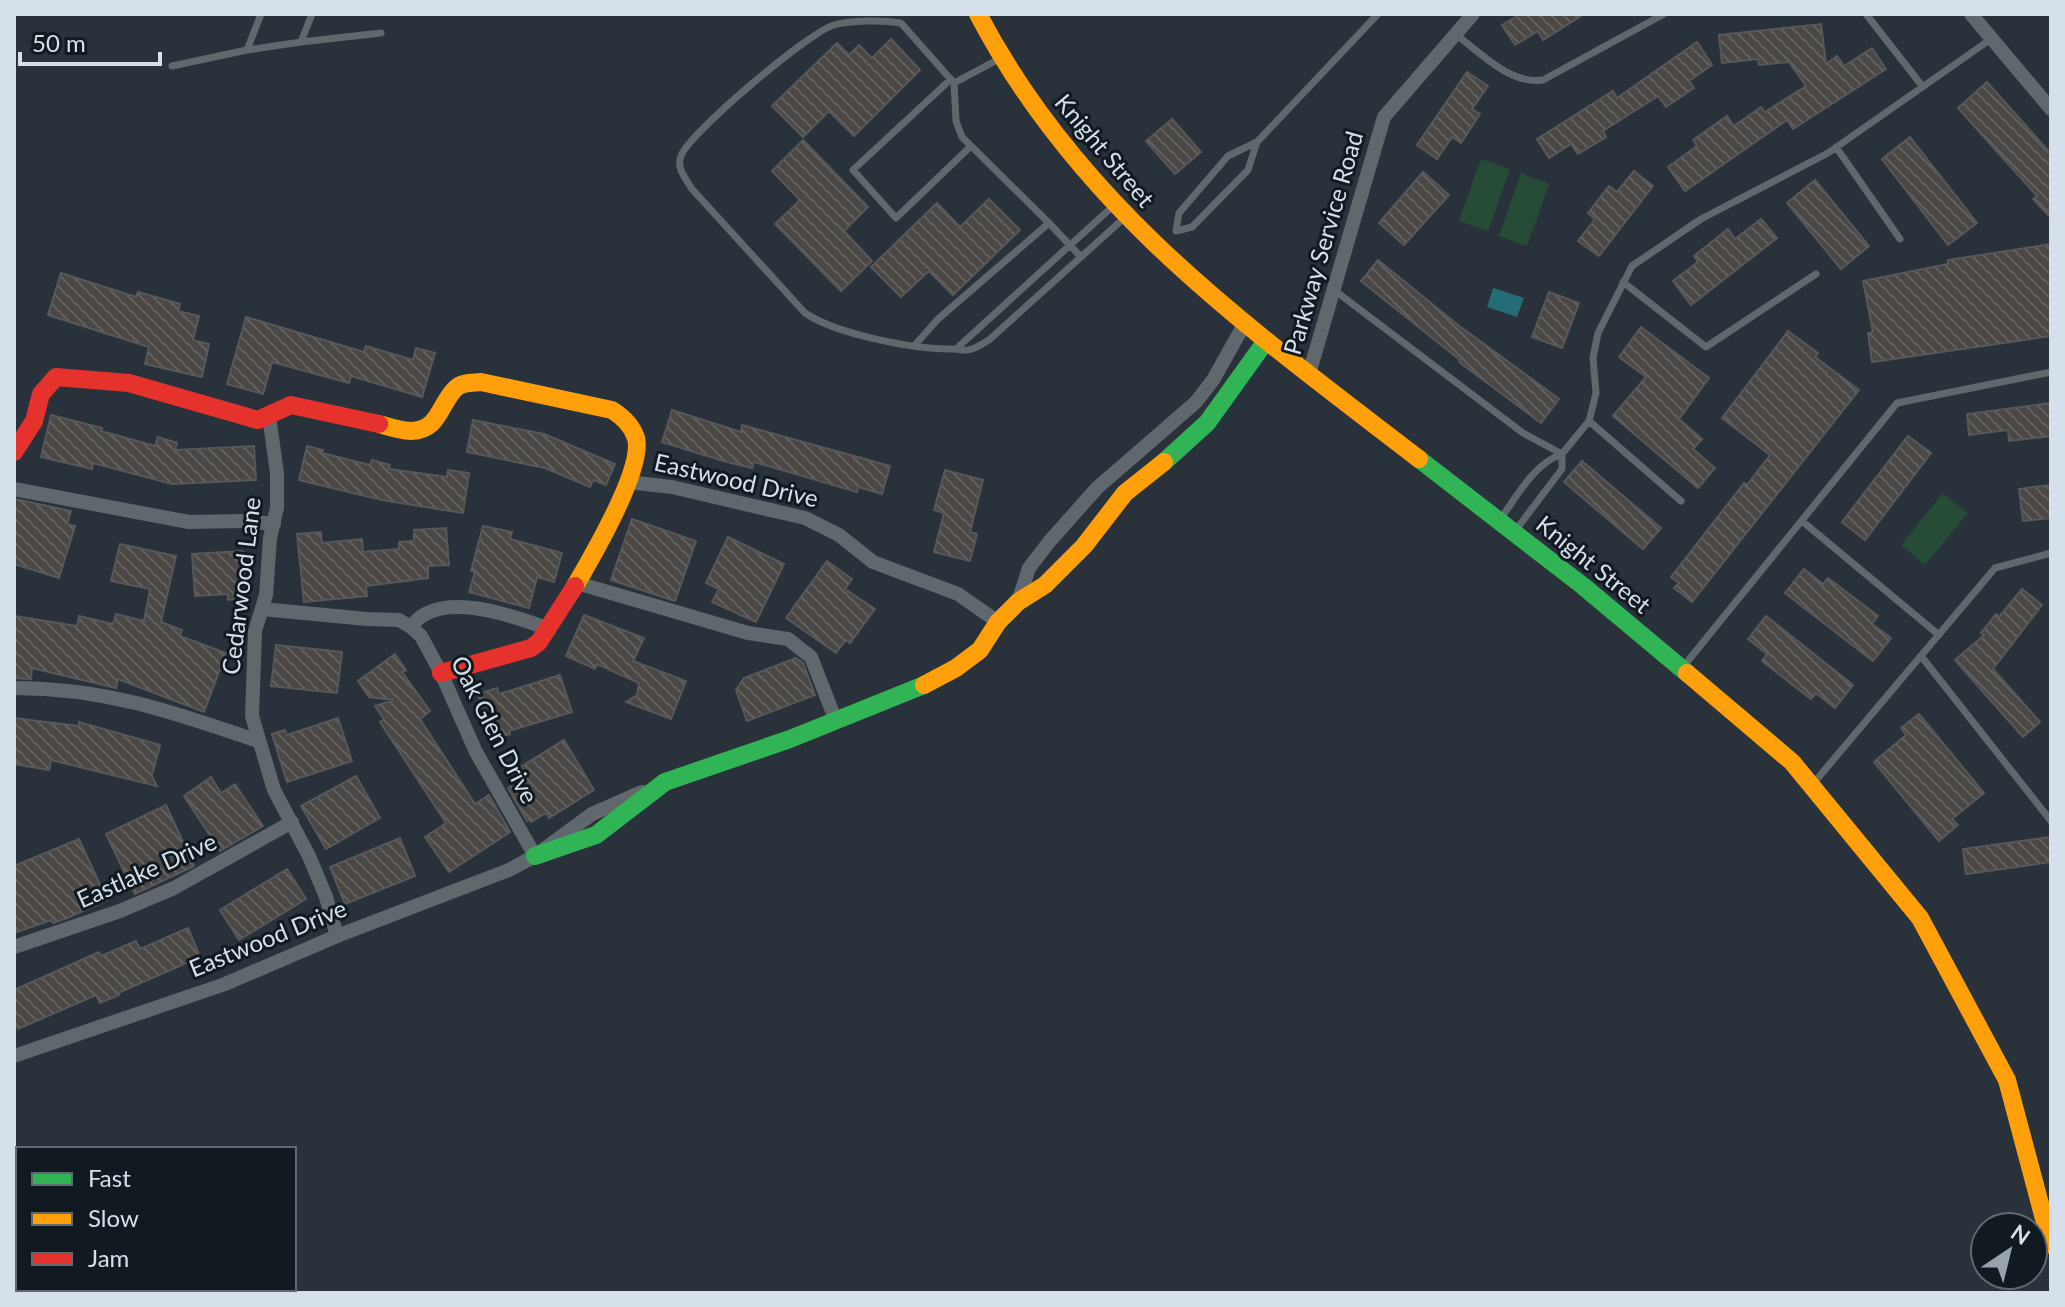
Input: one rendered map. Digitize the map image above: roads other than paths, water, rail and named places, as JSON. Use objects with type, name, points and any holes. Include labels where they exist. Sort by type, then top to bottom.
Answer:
[{"type":"street","name":"Knight Street","points":[[978,14],[1001,58],[1054,133],[1120,211],[1159,250],[1266,341],[1583,586],[1792,762],[1920,918],[2007,1080],[2051,1245]]},
{"type":"street","name":"Parkway Service Road","points":[[1309,374],[1384,117],[1473,14]]},
{"type":"street","points":[[1971,14],[2051,109]]},
{"type":"street","name":"Eastwood Drive","points":[[1018,602],[1029,568],[1049,542],[1097,488],[1196,402],[1228,355],[1245,323]]},
{"type":"street","name":"Eastwood Drive","points":[[14,1056],[225,984],[337,936],[509,870],[535,856],[596,835],[665,782],[836,721],[923,686],[956,668],[980,650],[998,622],[1018,602],[1045,585],[1093,534],[1115,503],[1207,423],[1266,341]]},
{"type":"street","name":"Eastwood Drive","points":[[14,452],[34,421],[41,394],[56,377],[129,383],[258,420],[279,407],[291,405],[409,431],[423,429],[436,421],[455,389],[463,384],[481,382],[618,413],[632,429],[637,441],[628,482],[577,583],[549,629]]},
{"type":"street","name":"Cedarwood Lane","points":[[269,416],[277,473],[277,508],[270,538],[262,609],[255,631],[252,716],[274,790],[326,897],[337,936]]},
{"type":"street","name":"Eastwood Drive","points":[[628,482],[672,487],[805,518],[839,535],[873,562],[958,594],[998,622]]},
{"type":"street","points":[[14,489],[189,522],[274,524]]},
{"type":"street","points":[[577,583],[748,633],[788,639],[811,657],[836,721]]},
{"type":"street","points":[[262,609],[399,620],[411,627],[416,620],[448,606],[479,609],[549,629],[531,648],[441,673]]},
{"type":"street","name":"Oak Glen Drive","points":[[411,627],[421,636],[476,752],[535,856]]},
{"type":"street","points":[[14,688],[60,688],[129,700],[258,741]]},
{"type":"street","name":"Eastlake Drive","points":[[14,947],[120,911],[174,888],[292,822]]},
{"type":"lane","points":[[247,50],[261,14]]},
{"type":"lane","points":[[301,42],[312,14]]},
{"type":"lane","points":[[1159,250],[1176,231],[1179,213],[1228,156],[1257,142],[1378,14]]},
{"type":"lane","points":[[1455,34],[1510,75],[1528,82],[1543,80],[1664,14]]},
{"type":"lane","points":[[1866,14],[1923,87]]},
{"type":"lane","points":[[1081,257],[962,137],[956,121],[953,81],[901,23],[834,25],[814,35],[762,74],[681,154],[679,164],[692,189],[805,313],[818,322],[834,327],[914,346],[965,352],[989,340],[1081,257],[1120,211]]},
{"type":"lane","points":[[172,66],[247,50],[381,33]]},
{"type":"lane","points":[[1498,521],[1549,458],[1562,454],[1589,421],[1596,393],[1593,358],[1598,333],[1632,266],[1701,219],[1836,147],[1992,39]]},
{"type":"lane","points":[[971,146],[896,218],[853,170],[953,81],[1001,58]]},
{"type":"lane","points":[[1176,231],[1192,227],[1248,170],[1257,142]]},
{"type":"lane","points":[[1836,147],[1900,239]]},
{"type":"lane","points":[[956,349],[1070,246],[1120,211]]},
{"type":"lane","points":[[914,346],[938,319],[1049,223]]},
{"type":"lane","points":[[1623,282],[1706,347],[1816,274]]},
{"type":"lane","points":[[1334,290],[1523,433],[1562,454]]},
{"type":"lane","points":[[1682,669],[1897,403],[2051,372]]},
{"type":"lane","points":[[1589,421],[1681,501]]},
{"type":"lane","points":[[1514,533],[1562,469],[1562,454]]},
{"type":"lane","points":[[1802,521],[1939,635]]},
{"type":"lane","points":[[1812,785],[1995,568],[2051,553]]},
{"type":"lane","points":[[1921,656],[2051,821]]},
{"type":"water","points":[[1493,288],[1524,298],[1517,317],[1487,307]]},
{"type":"water","points":[[14,1261],[16,1291],[171,1293],[14,1293]]}]
